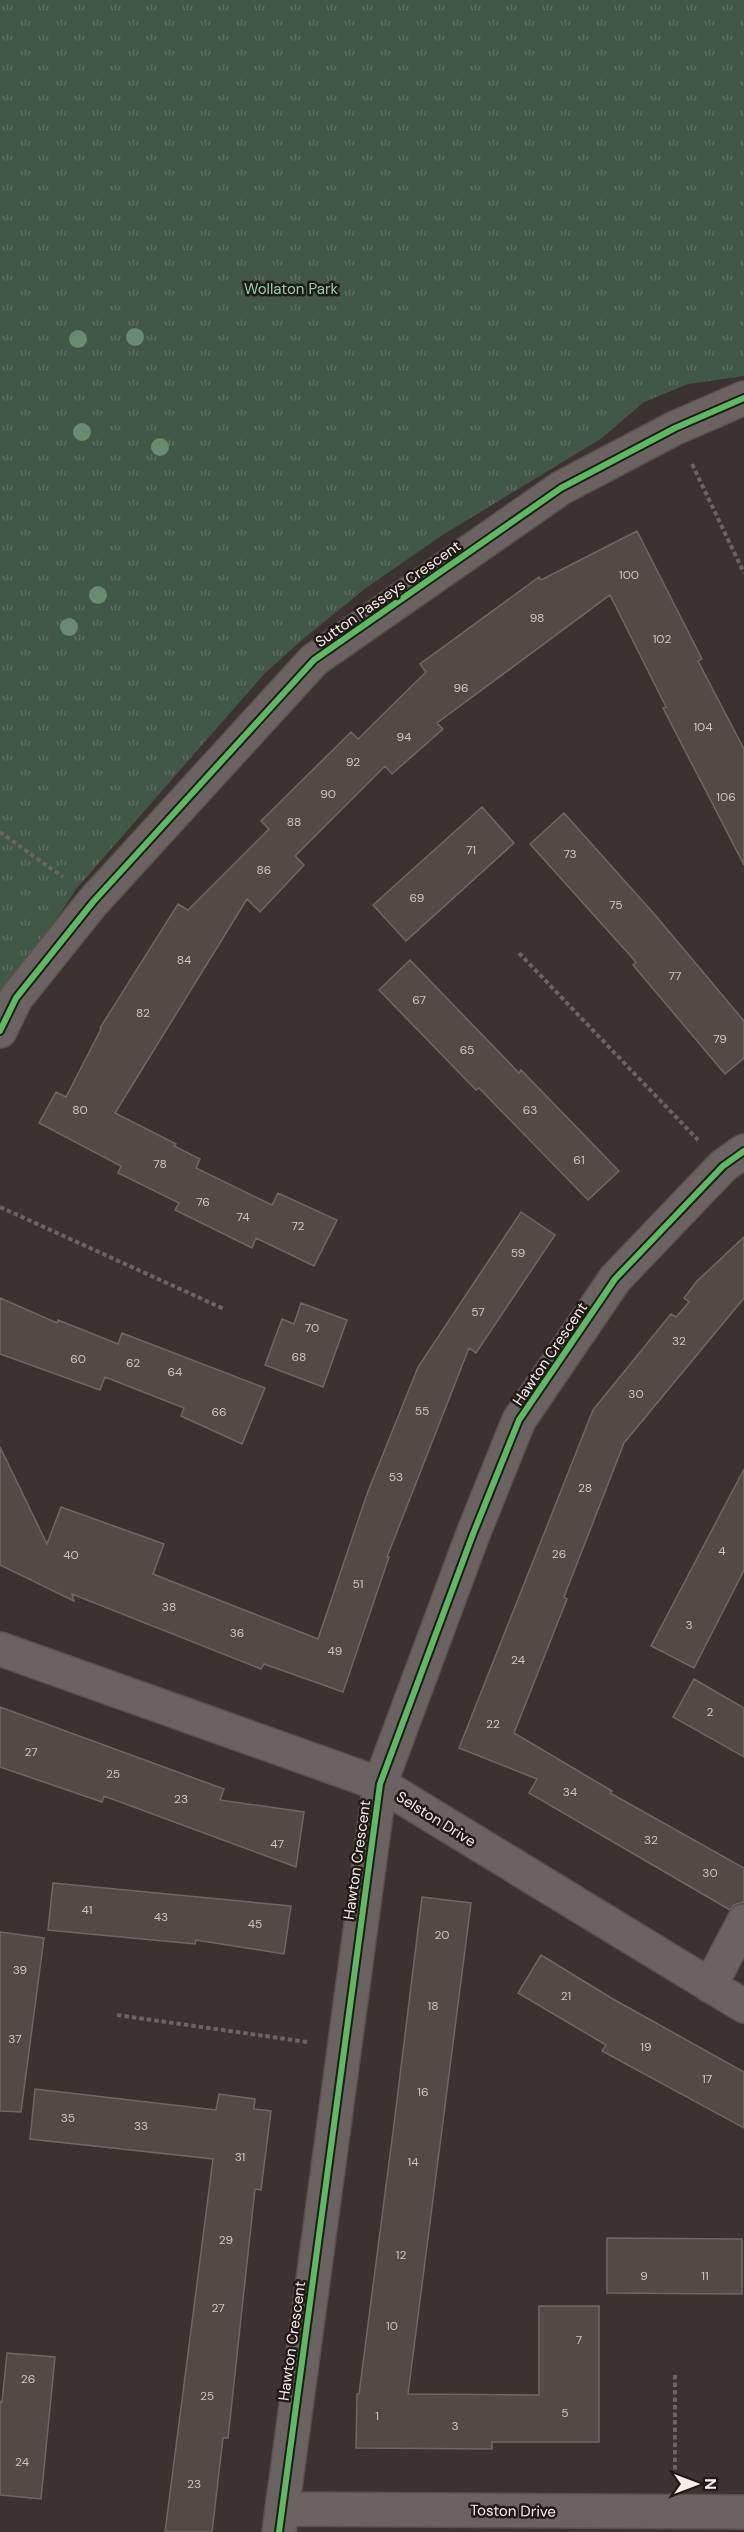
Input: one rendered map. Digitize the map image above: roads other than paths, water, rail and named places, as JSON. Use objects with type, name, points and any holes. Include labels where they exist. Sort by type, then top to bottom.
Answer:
[{"type":"street","name":"Sutton Passeys Crescent","points":[[0,1031],[16,998],[93,902],[314,660],[561,488],[675,428],[744,398]]},
{"type":"street","name":"Hawton Crescent","points":[[280,2521],[380,1784],[473,1534],[519,1420],[615,1279],[733,1158]]},
{"type":"street","name":"Selston Drive","points":[[0,1649],[380,1784],[744,2006]]},
{"type":"street","points":[[710,1986],[744,1921]]},
{"type":"street","name":"Toston Drive","points":[[280,2521],[744,2512]]},
{"type":"park label","name":"Wollaton Park","points":[[291,289]]}]
